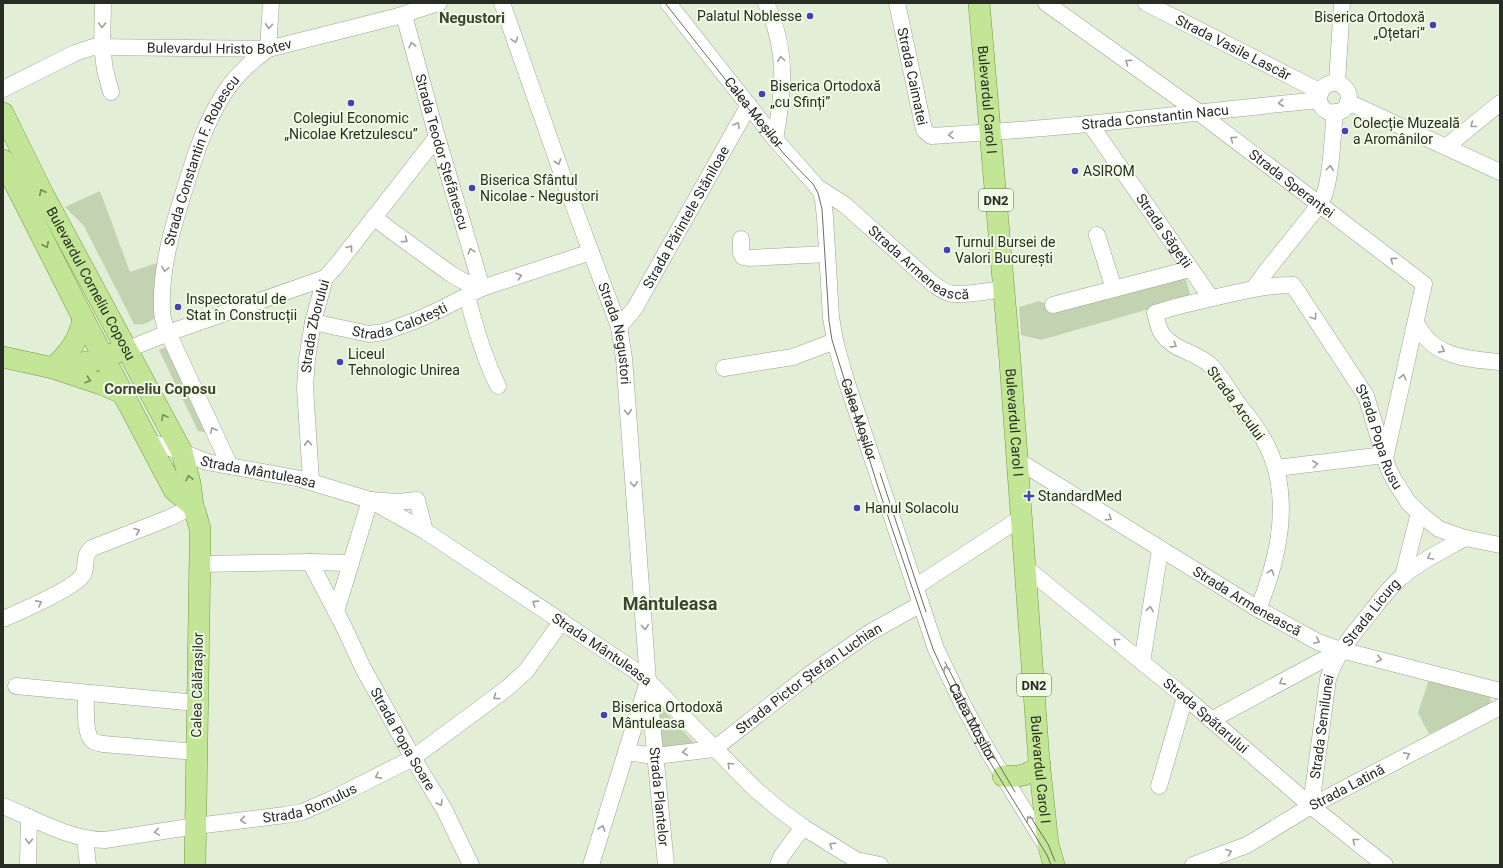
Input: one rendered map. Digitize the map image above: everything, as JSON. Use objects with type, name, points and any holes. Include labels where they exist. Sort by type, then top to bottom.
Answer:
[{"type":"main road","name":"Bulevardul Carol I","points":[[979,3],[990,132],[995,290],[1017,460],[1040,765],[1052,859]]},
{"type":"main road","name":"Bulevardul Corneliu Coposu","points":[[3,113],[43,194],[128,349],[182,452]]},
{"type":"main road","name":"Bulevardul Corneliu Coposu","points":[[3,160],[83,318],[148,441]]},
{"type":"main road","points":[[53,368],[72,348],[82,326],[83,318]]},
{"type":"main road","points":[[53,368],[105,358],[128,349]]},
{"type":"main road","points":[[3,357],[53,368],[101,384],[122,393]]},
{"type":"main road","points":[[148,441],[174,490],[193,506]]},
{"type":"main road","name":"Calea Călărașilor","points":[[182,452],[190,483],[193,506],[199,520],[200,529],[195,865]]},
{"type":"main road","points":[[1003,776],[1022,776],[1031,772],[1040,765]]},
{"type":"street","points":[[103,3],[102,47],[105,70],[111,92]]},
{"type":"street","points":[[268,49],[271,3]]},
{"type":"street","name":"Bulevardul Hristo Botev","points":[[3,89],[76,53],[93,48],[268,49],[404,15],[439,3]]},
{"type":"street","name":"Strada Negustori","points":[[502,3],[619,328],[625,366],[648,681]]},
{"type":"street","name":"Calea Moșilor","points":[[668,3],[775,139],[817,187],[822,197],[824,207],[830,304],[835,341],[845,377],[936,648],[962,703],[1052,859]]},
{"type":"street","points":[[766,3],[773,17],[778,37],[783,71],[781,107],[775,139]]},
{"type":"street","name":"Strada Caimatei","points":[[897,3],[924,130],[931,136],[990,132]]},
{"type":"street","name":"Strada Speranței","points":[[1046,3],[1198,112],[1424,284],[1385,456]]},
{"type":"street","name":"Strada Vasile Lascăr","points":[[1146,3],[1320,96]]},
{"type":"street","points":[[1337,83],[1342,3]]},
{"type":"street","name":"Strada Teodor Ștefănescu","points":[[404,15],[437,137],[482,288]]},
{"type":"street","name":"Strada Constantin F. Robescu","points":[[230,466],[168,334],[163,319],[162,287],[180,202],[198,146],[224,93],[240,72],[252,60],[268,49]]},
{"type":"street","points":[[1337,83],[1346,88],[1348,92],[1348,102],[1342,110],[1335,112],[1328,111],[1324,108],[1320,96],[1327,84],[1337,83]]},
{"type":"street","name":"Strada Constantin Nacu","points":[[990,132],[1090,124],[1320,96]]},
{"type":"street","points":[[1348,102],[1500,172]]},
{"type":"street","points":[[1446,147],[1500,103]]},
{"type":"street","name":"Strada Părintele Stăniloae","points":[[619,328],[642,297],[749,105]]},
{"type":"street","points":[[1211,298],[1254,288],[1320,204],[1326,192],[1328,182],[1335,112]]},
{"type":"street","name":"Strada Săgeții","points":[[1090,124],[1211,298]]},
{"type":"street","name":"Strada Zborului","points":[[311,481],[305,387],[307,359],[313,322],[325,278],[437,137]]},
{"type":"street","name":"Strada Armenească","points":[[817,187],[845,205],[938,288],[952,294],[995,290]]},
{"type":"street","points":[[824,207],[832,204],[845,205]]},
{"type":"street","points":[[374,216],[451,274],[463,281],[482,288]]},
{"type":"street","points":[[1097,235],[1114,289]]},
{"type":"street","points":[[741,239],[741,253],[743,257],[748,258],[827,254]]},
{"type":"street","name":"Strada Calotești","points":[[313,322],[369,334],[376,334],[416,320],[482,288],[591,252]]},
{"type":"street","points":[[1053,305],[1190,269]]},
{"type":"street","points":[[128,349],[325,278]]},
{"type":"street","name":"Strada Popa Rusu","points":[[1254,288],[1269,285],[1293,285],[1366,396],[1394,480],[1402,494],[1418,513],[1439,529],[1464,538],[1500,544]]},
{"type":"street","points":[[467,296],[474,324],[490,370],[498,386]]},
{"type":"street","name":"Strada Arcului","points":[[1211,298],[1154,313],[1163,336],[1170,342],[1197,356],[1210,365],[1260,432],[1276,468],[1282,519],[1272,571],[1258,609]]},
{"type":"street","points":[[1416,322],[1423,335],[1432,344],[1444,351],[1455,356],[1500,362]]},
{"type":"street","points":[[724,368],[793,357],[835,341]]},
{"type":"street","points":[[1366,396],[1379,409],[1390,408],[1399,395]]},
{"type":"street","name":"Strada Mântuleasa","points":[[148,441],[199,459],[311,481],[370,500],[425,532],[562,621],[648,681],[756,790],[803,827],[857,862],[880,865]]},
{"type":"street","points":[[1276,468],[1385,456]]},
{"type":"street","name":"Strada Armenească","points":[[1017,460],[1160,550],[1258,609],[1318,642],[1341,650],[1500,691]]},
{"type":"street","points":[[336,612],[370,500]]},
{"type":"street","name":"Strada Mântuleasa","points":[[370,500],[398,502],[417,500],[425,532]]},
{"type":"street","points":[[3,619],[68,587],[79,579],[84,572],[88,552],[92,548],[172,517],[193,506]]},
{"type":"street","name":"Strada Licurg","points":[[1403,576],[1418,513]]},
{"type":"street","points":[[915,586],[1021,518]]},
{"type":"street","name":"Strada Licurg","points":[[1341,650],[1384,596],[1403,576],[1429,558],[1464,538]]},
{"type":"street","points":[[1142,662],[1160,550]]},
{"type":"street","points":[[200,564],[310,562],[351,563]]},
{"type":"street","name":"Strada Popa Soare","points":[[310,562],[363,668],[413,758],[444,809],[471,865]]},
{"type":"street","name":"Strada Spătarului","points":[[1025,567],[1185,697],[1311,806],[1385,865]]},
{"type":"street","name":"Strada Pictor Ștefan Luchian","points":[[714,749],[810,674],[868,633],[921,604]]},
{"type":"street","name":"Strada Romulus","points":[[3,806],[74,836],[106,840],[302,812],[334,798],[413,758],[517,680],[538,656],[562,621]]},
{"type":"street","points":[[1211,720],[1341,650]]},
{"type":"street","name":"Strada Semilunei","points":[[1311,806],[1328,679],[1341,650]]},
{"type":"street","points":[[591,865],[648,681]]},
{"type":"street","name":"Strada Plantelor","points":[[648,681],[666,865]]},
{"type":"street","points":[[16,686],[197,704]]},
{"type":"street","points":[[86,694],[87,731],[90,738],[94,742],[196,752]]},
{"type":"street","points":[[1159,786],[1185,697]]},
{"type":"street","name":"Strada Latină","points":[[1192,865],[1247,845],[1311,806],[1500,707]]},
{"type":"street","points":[[627,752],[655,756],[714,749]]},
{"type":"street","points":[[28,865],[29,817]]},
{"type":"street","points":[[778,865],[781,857],[803,827]]},
{"type":"street","points":[[85,838],[88,865]]},
{"type":"green space","points":[[100,191],[130,272],[157,263],[156,317],[146,323],[134,324],[84,226],[65,207]]},
{"type":"green space","points":[[1185,277],[1191,297],[1041,340],[1021,335],[1019,307],[1039,301],[1063,310]]},
{"type":"green space","points":[[168,346],[208,433],[198,431],[159,350]]},
{"type":"green space","points":[[1433,680],[1490,697],[1491,703],[1429,734],[1418,713],[1428,682]]},
{"type":"green space","points":[[655,701],[698,747],[660,750]]},
{"type":"tram line","points":[[665,3],[784,154],[813,184],[818,193],[822,209],[829,321],[832,340],[879,490],[933,649],[958,703],[983,751],[1047,855],[1051,865]]},
{"type":"tram line","points":[[880,473],[926,612]]},
{"type":"tram line","points":[[945,662],[988,746],[1015,792]]},
{"type":"tram line","points":[[1030,816],[1048,844],[1055,861]]},
{"type":"place","name":"Palatul Noblesse","points":[[810,16]]},
{"type":"place","name":"Biserica Ortodoxă „Oțetari”","points":[[1433,25]]},
{"type":"place","name":"Biserica Ortodoxă „cu Sfinți”","points":[[762,94]]},
{"type":"place","name":"Colegiul Economic „Nicolae Kretzulescu”","points":[[351,103]]},
{"type":"place","name":"Colecție Muzeală a Aromânilor","points":[[1345,131]]},
{"type":"place","name":"ASIROM","points":[[1075,171]]},
{"type":"place","name":"Biserica Sfântul Nicolae - Negustori","points":[[472,188]]},
{"type":"place","name":"Turnul Bursei de Valori București","points":[[947,250]]},
{"type":"place","name":"Inspectoratul de Stat în Construcții","points":[[178,307]]},
{"type":"place","name":"Liceul Tehnologic Unirea","points":[[340,362]]},
{"type":"place","name":"StandardMed","points":[[1029,496]]},
{"type":"place","name":"Hanul Solacolu","points":[[857,508]]},
{"type":"place","name":"Biserica Ortodoxă Mântuleasa","points":[[604,715]]},
{"type":"district","name":"Negustori","points":[[472,18]]},
{"type":"district","name":"Corneliu Coposu","points":[[160,389]]},
{"type":"district","name":"Mântuleasa","points":[[670,604]]}]
